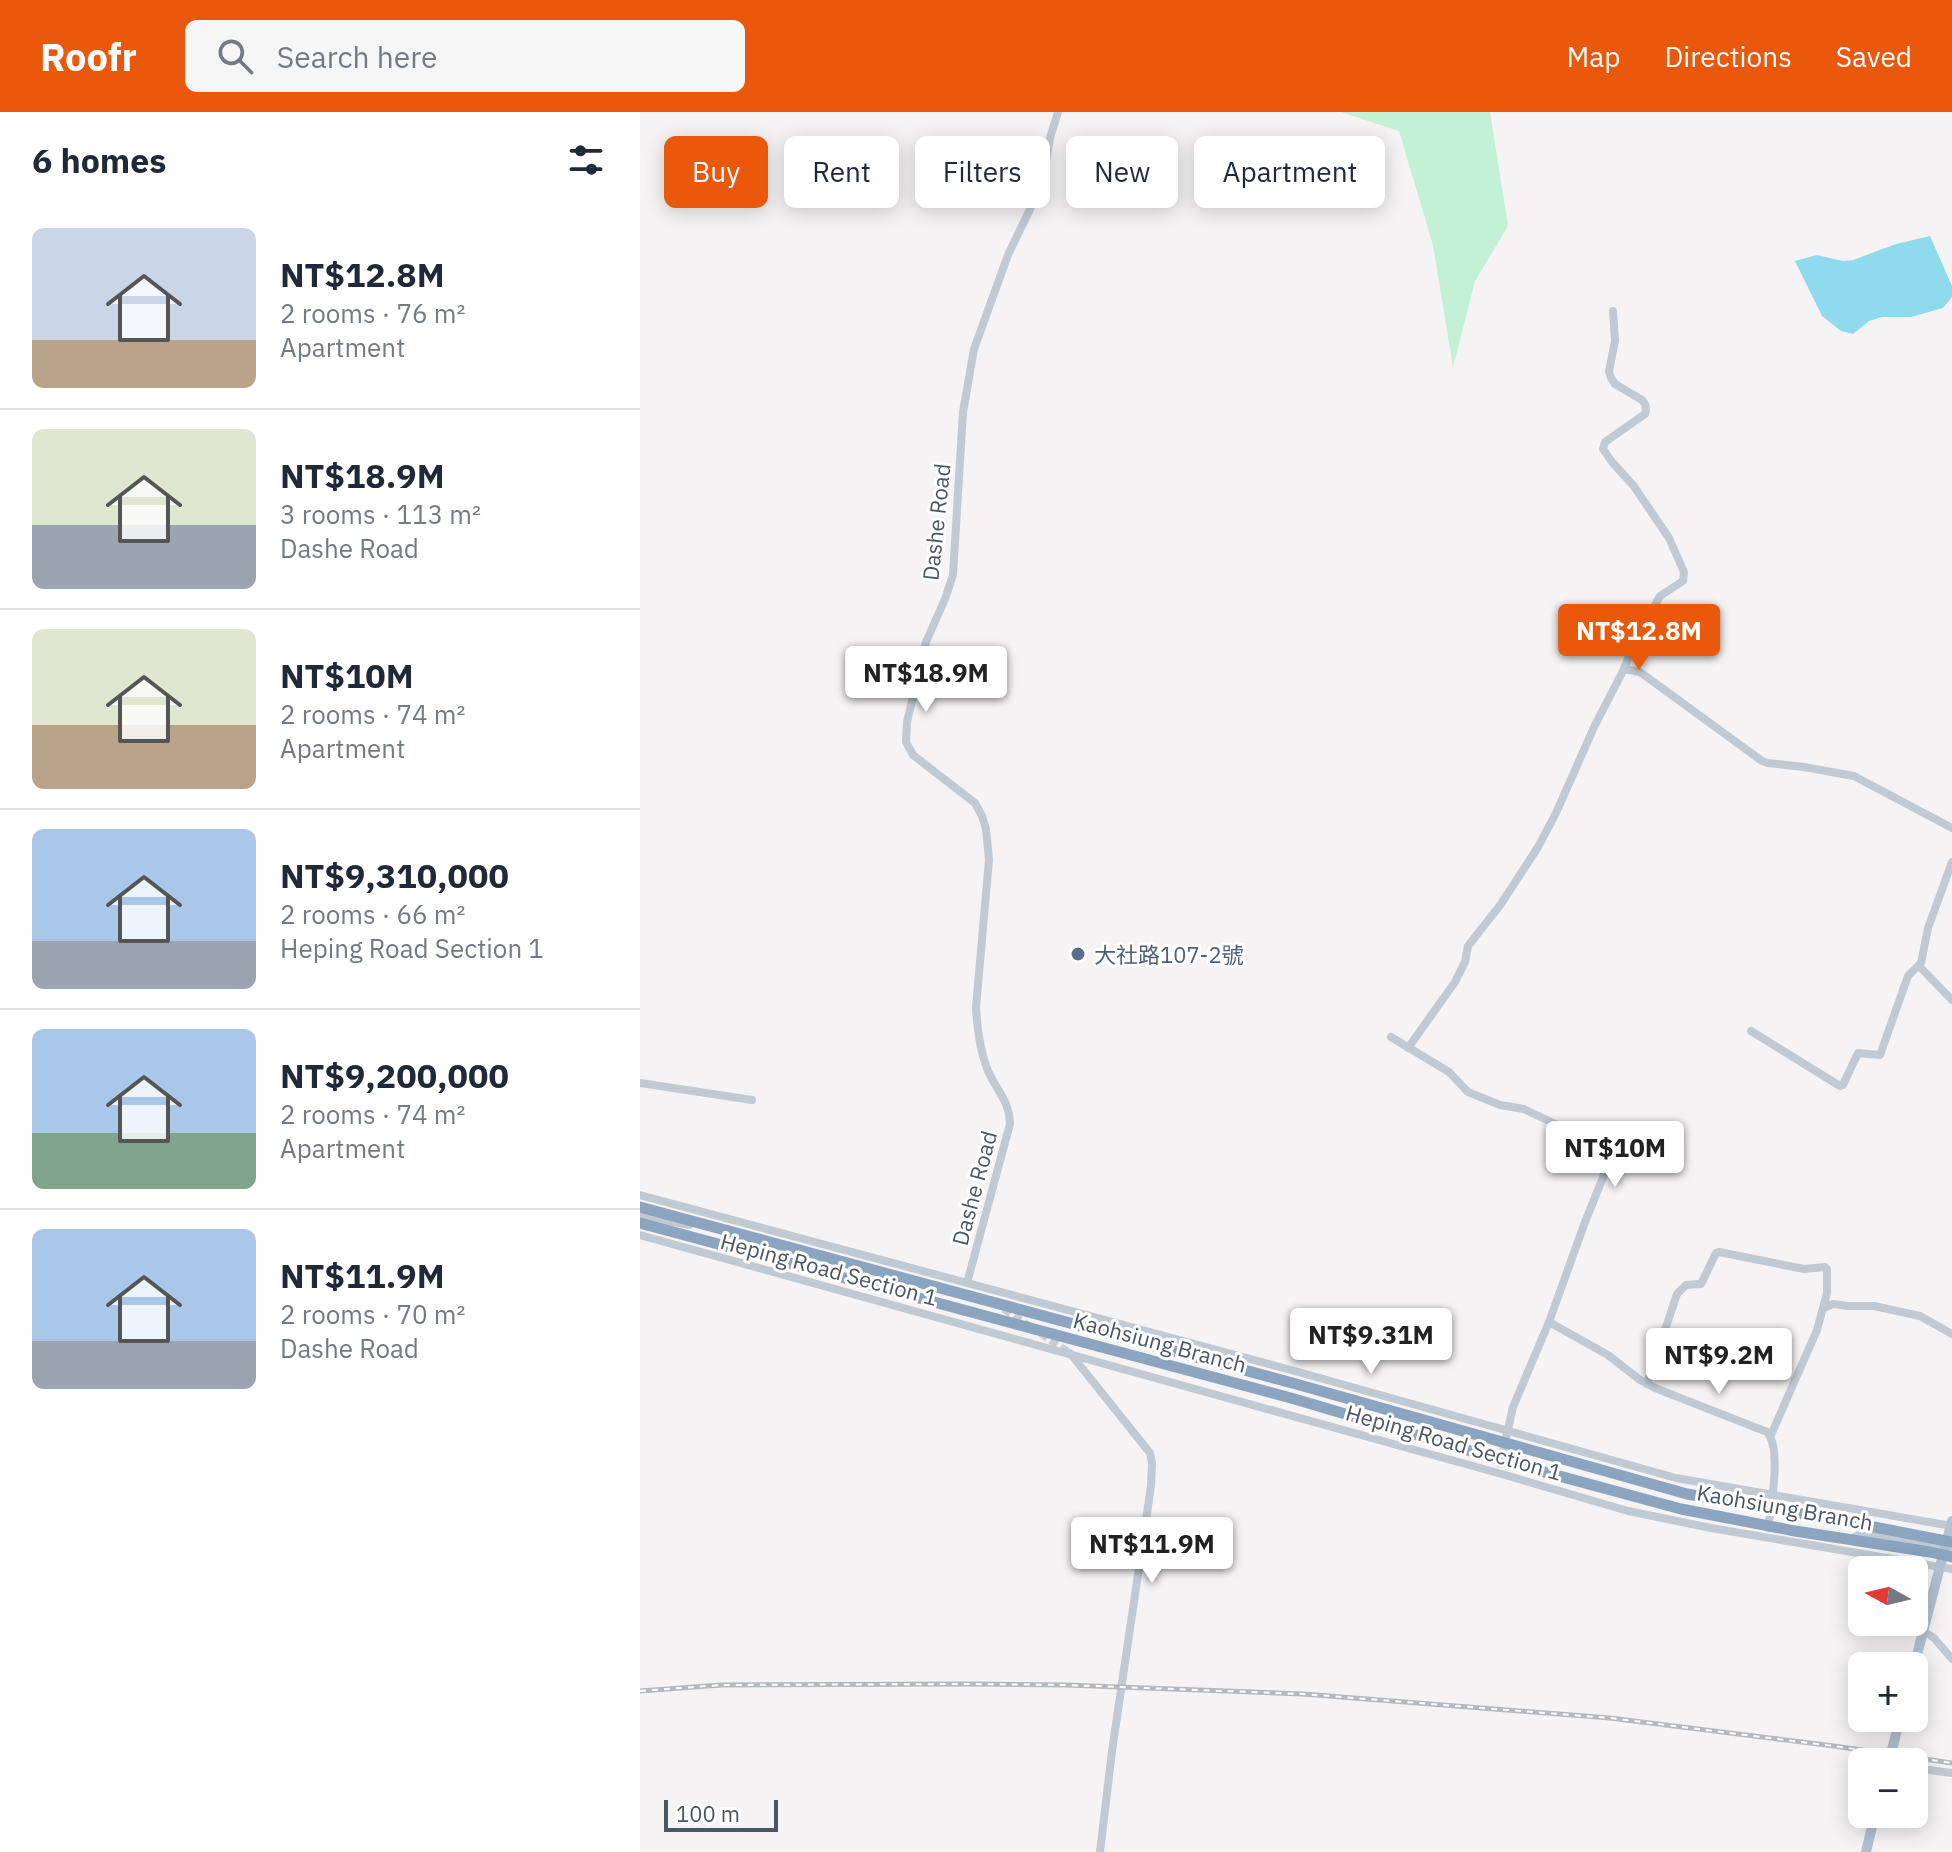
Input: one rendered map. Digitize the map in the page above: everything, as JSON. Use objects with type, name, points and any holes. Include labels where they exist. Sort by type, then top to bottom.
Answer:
[{"type":"highway","name":"Kaohsiung Branch","points":[[640,1207],[1296,1384],[1687,1494],[1843,1521],[1950,1549]]},
{"type":"highway","name":"Kaohsiung Branch","points":[[640,1223],[1291,1398],[1681,1509],[1930,1552],[1950,1549]]},
{"type":"main road","points":[[1928,1612],[1940,1566],[1950,1549],[1952,1524]]},
{"type":"main road","points":[[1866,1852],[1872,1828]]},
{"type":"street","name":"Dashe Road","points":[[967,1283],[1010,1124],[1006,1101],[988,1071],[976,1021],[988,845],[982,816],[975,803],[913,755],[906,742],[907,722],[926,642],[953,575],[963,412],[974,349],[1008,255],[1042,184],[1058,112]]},
{"type":"street","points":[[1408,1048],[1455,982],[1465,962],[1468,946],[1501,904],[1538,847],[1634,643],[1651,618],[1660,596],[1684,578],[1669,538],[1633,485],[1603,449],[1605,442],[1645,414],[1646,410],[1642,400],[1615,384],[1611,378],[1609,371],[1615,341],[1613,311]]},
{"type":"street","points":[[1624,669],[1640,672],[1762,761],[1854,776],[1952,828]]},
{"type":"street","points":[[1751,1031],[1837,1085],[1843,1085],[1858,1053],[1880,1055],[1908,976],[1919,966],[1922,958],[1928,928],[1952,862]]},
{"type":"street","points":[[1919,966],[1952,1000]]},
{"type":"street","points":[[1391,1037],[1449,1072],[1468,1092],[1500,1105],[1524,1109],[1609,1152],[1610,1160],[1549,1322],[1513,1407],[1498,1473]]},
{"type":"street","points":[[640,1083],[752,1100]]},
{"type":"street","name":"Heping Road Section 1","points":[[640,1195],[1287,1369],[1676,1478],[1952,1524]]},
{"type":"street","name":"Heping Road Section 1","points":[[640,1216],[732,1231],[789,1236]]},
{"type":"street","name":"Heping Road Section 1","points":[[640,1235],[1628,1511],[1952,1569]]},
{"type":"street","points":[[1647,1384],[1677,1294],[1686,1285],[1701,1284],[1716,1253],[1804,1269],[1827,1269],[1827,1293],[1817,1330],[1771,1435],[1774,1457],[1768,1537]]},
{"type":"street","points":[[1824,1308],[1833,1304],[1874,1306],[1920,1316],[1952,1334]]},
{"type":"street","points":[[1549,1322],[1608,1355],[1647,1384],[1771,1435]]},
{"type":"street","points":[[1070,1353],[1150,1453],[1152,1463],[1100,1852]]},
{"type":"street","points":[[1832,1548],[1862,1533],[1950,1549]]},
{"type":"street","points":[[1928,1634],[1952,1659]]},
{"type":"street","points":[[1928,1770],[1952,1773]]},
{"type":"green space","points":[[1341,112],[1490,112],[1508,226],[1475,281],[1453,367],[1433,245],[1399,131]]},
{"type":"water","points":[[1930,236],[1952,286],[1952,297],[1943,308],[1911,317],[1882,317],[1869,321],[1853,334],[1841,331],[1822,316],[1795,261],[1817,255],[1853,260],[1896,244]]},
{"type":"tunnel","points":[[1004,1309],[1029,1326]]},
{"type":"tunnel","points":[[1041,1333],[1069,1353]]},
{"type":"railway","points":[[640,1691],[721,1685],[968,1684],[1303,1694],[1610,1718],[1952,1763]]},
{"type":"place","name":"大社路107-2號","points":[[1078,954]]}]
